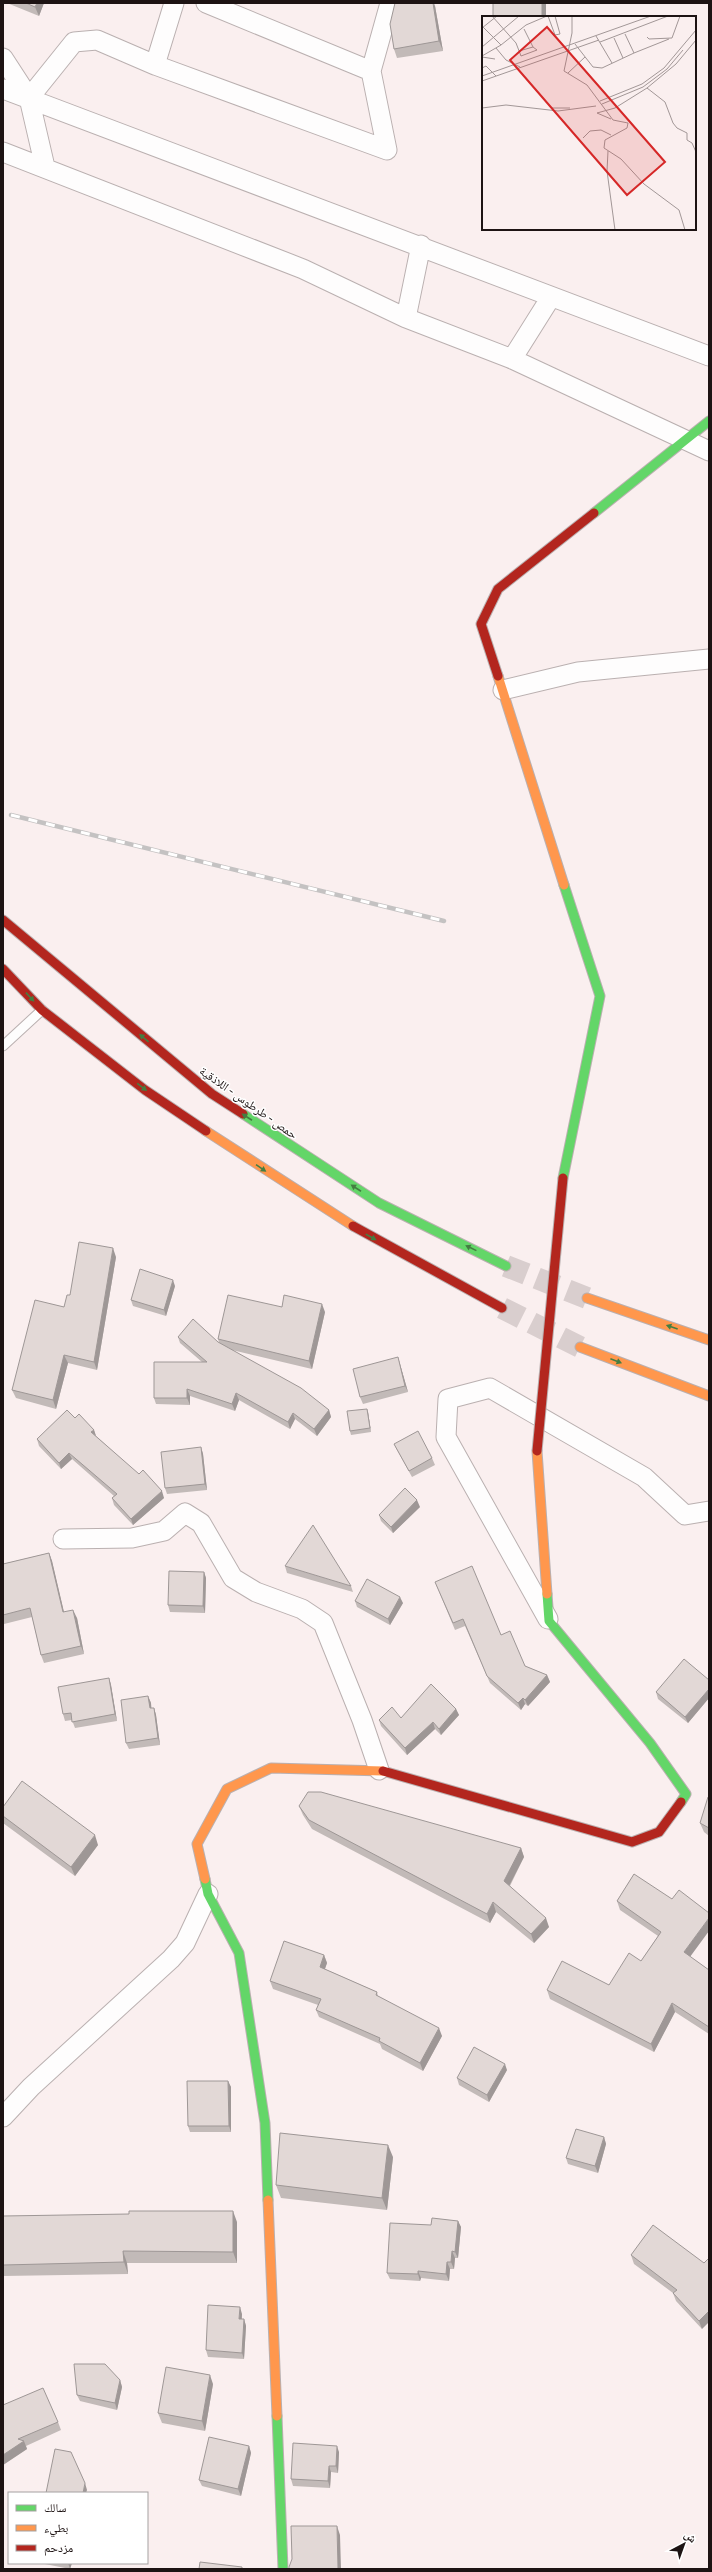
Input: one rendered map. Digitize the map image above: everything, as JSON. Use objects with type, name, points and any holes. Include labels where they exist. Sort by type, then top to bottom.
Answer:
[{"type":"main road","points":[[283,2569],[265,2123],[239,1953],[208,1894],[197,1844],[227,1789],[270,1768],[379,1770],[632,1842],[659,1832],[686,1794],[650,1742],[549,1621],[537,1451],[563,1178],[600,996],[482,624],[498,590],[709,421]]},
{"type":"main road","name":"حمص - طرطوس - اللاذقية","points":[[3,920],[212,1094],[379,1203],[506,1266]]},
{"type":"main road","points":[[3,969],[42,1010],[145,1090],[336,1217],[502,1308]]},
{"type":"main road","points":[[587,1298],[709,1340]]},
{"type":"main road","points":[[580,1347],[709,1396]]},
{"type":"street","points":[[154,65],[174,3]]},
{"type":"street","points":[[206,3],[371,71]]},
{"type":"street","points":[[28,98],[74,42],[97,40],[154,65],[387,150],[371,71],[390,3]]},
{"type":"street","points":[[3,58],[28,98],[45,167]]},
{"type":"street","points":[[3,89],[422,245],[551,297],[709,356]]},
{"type":"street","points":[[3,152],[45,167],[303,269],[406,318],[512,359],[709,451]]},
{"type":"street","points":[[406,318],[422,245]]},
{"type":"street","points":[[512,359],[551,297]]},
{"type":"street","points":[[503,690],[578,672],[709,659]]},
{"type":"street","points":[[549,1621],[446,1437],[448,1399],[490,1388],[644,1477],[685,1515],[709,1511]]},
{"type":"street","points":[[63,1539],[132,1538],[164,1531],[185,1513],[201,1523],[233,1578],[256,1592],[302,1609],[323,1623],[362,1720],[379,1770]]},
{"type":"street","points":[[3,2117],[31,2087],[171,1959],[184,1943],[208,1894]]},
{"type":"lane","points":[[3,1046],[42,1010]]},
{"type":"building","points":[[26,3],[37,3],[35,7]]},
{"type":"building","points":[[395,3],[433,3],[439,41],[394,49],[390,24]]},
{"type":"building","points":[[493,3],[542,3],[542,16],[493,16]]},
{"type":"building","points":[[79,1242],[113,1248],[94,1362],[64,1355],[53,1400],[12,1390],[35,1300],[64,1307],[67,1295],[70,1295]]},
{"type":"building","points":[[140,1269],[173,1280],[164,1310],[131,1300]]},
{"type":"building","points":[[228,1295],[282,1307],[284,1295],[322,1304],[309,1361],[218,1339]]},
{"type":"building","points":[[193,1319],[218,1342],[301,1388],[329,1410],[314,1429],[293,1413],[288,1422],[236,1393],[232,1404],[187,1389],[187,1398],[154,1398],[154,1362],[207,1362],[178,1337]]},
{"type":"building","points":[[398,1357],[405,1386],[360,1397],[353,1369]]},
{"type":"building","points":[[367,1409],[370,1428],[350,1431],[347,1411]]},
{"type":"building","points":[[67,1410],[75,1418],[79,1414],[94,1430],[91,1432],[139,1474],[143,1470],[162,1491],[131,1519],[112,1498],[117,1494],[69,1453],[59,1463],[37,1439]]},
{"type":"building","points":[[418,1431],[432,1458],[409,1471],[394,1444]]},
{"type":"building","points":[[201,1447],[205,1484],[165,1488],[161,1452]]},
{"type":"building","points":[[405,1488],[417,1500],[391,1527],[379,1515]]},
{"type":"building","points":[[313,1525],[351,1586],[285,1566]]},
{"type":"building","points":[[49,1553],[63,1612],[73,1610],[81,1646],[41,1655],[30,1608],[3,1615],[3,1564]]},
{"type":"building","points":[[472,1566],[501,1635],[510,1631],[525,1666],[547,1675],[525,1700],[523,1698],[518,1703],[487,1676],[463,1619],[453,1623],[435,1582]]},
{"type":"building","points":[[169,1571],[204,1572],[203,1606],[168,1605]]},
{"type":"building","points":[[367,1579],[400,1597],[388,1619],[355,1601]]},
{"type":"building","points":[[684,1659],[709,1680],[709,1689],[685,1717],[656,1692]]},
{"type":"building","points":[[109,1678],[115,1714],[72,1722],[71,1713],[63,1714],[58,1687]]},
{"type":"building","points":[[431,1684],[456,1709],[439,1729],[433,1722],[405,1748],[379,1720],[392,1707],[401,1718]]},
{"type":"building","points":[[148,1696],[150,1708],[154,1708],[158,1738],[126,1743],[121,1700]]},
{"type":"building","points":[[22,1781],[95,1835],[71,1867],[3,1816],[3,1807]]},
{"type":"building","points":[[308,1792],[321,1792],[521,1848],[504,1881],[546,1918],[531,1934],[493,1902],[487,1914],[309,1820],[299,1806]]},
{"type":"building","points":[[709,1796],[709,1828],[700,1823]]},
{"type":"building","points":[[634,1874],[672,1899],[679,1890],[709,1913],[709,1918],[684,1952],[709,1970],[709,2027],[672,2003],[651,2044],[547,1990],[562,1961],[609,1985],[629,1953],[641,1961],[661,1932],[617,1901]]},
{"type":"building","points":[[284,1941],[324,1955],[320,1967],[377,1992],[376,1995],[439,2028],[420,2063],[379,2041],[380,2038],[316,2010],[321,1999],[270,1981]]},
{"type":"building","points":[[474,2047],[505,2064],[487,2095],[457,2078]]},
{"type":"building","points":[[187,2081],[228,2081],[229,2126],[188,2126]]},
{"type":"building","points":[[576,2129],[604,2137],[595,2166],[566,2158]]},
{"type":"building","points":[[280,2133],[388,2145],[382,2198],[276,2185]]},
{"type":"building","points":[[129,2211],[233,2211],[233,2252],[123,2251],[124,2262],[3,2265],[3,2216],[129,2214]]},
{"type":"building","points":[[432,2218],[458,2221],[455,2252],[452,2251],[451,2262],[447,2262],[446,2274],[418,2271],[418,2274],[387,2273],[390,2223],[431,2225]]},
{"type":"building","points":[[653,2225],[704,2263],[709,2258],[709,2311],[699,2321],[673,2293],[677,2290],[631,2255]]},
{"type":"building","points":[[208,2305],[240,2307],[239,2319],[244,2319],[242,2353],[206,2350]]},
{"type":"building","points":[[74,2364],[105,2364],[120,2380],[115,2403],[77,2395]]},
{"type":"building","points":[[166,2367],[210,2375],[202,2421],[158,2413]]},
{"type":"building","points":[[43,2388],[58,2422],[18,2439],[24,2441],[3,2455],[3,2405]]},
{"type":"building","points":[[209,2437],[249,2446],[238,2489],[199,2480]]},
{"type":"building","points":[[293,2443],[337,2446],[336,2466],[329,2466],[328,2481],[291,2479]]},
{"type":"building","points":[[55,2449],[71,2452],[85,2483],[83,2492],[46,2492]]},
{"type":"building","points":[[291,2526],[337,2526],[338,2569],[289,2569],[292,2559]]},
{"type":"building","points":[[200,2562],[242,2567],[242,2569],[199,2569]]},
{"type":"tunnel","points":[[506,1266],[587,1298]]},
{"type":"tunnel","points":[[502,1308],[580,1347]]},
{"type":"railway","points":[[11,815],[444,921]]},
{"type":"traffic: fast","points":[[594,513],[709,421]]},
{"type":"traffic: fast","points":[[563,1178],[600,996],[564,885]]},
{"type":"traffic: fast","points":[[243,1114],[379,1203],[506,1266]]},
{"type":"traffic: fast","points":[[547,1594],[549,1621],[650,1743],[686,1794],[681,1802]]},
{"type":"traffic: fast","points":[[205,1879],[208,1894],[239,1953],[265,2123],[268,2200]]},
{"type":"traffic: fast","points":[[277,2416],[283,2569]]},
{"type":"traffic: slow","points":[[498,676],[564,885]]},
{"type":"traffic: slow","points":[[206,1131],[353,1226]]},
{"type":"traffic: slow","points":[[587,1298],[709,1340]]},
{"type":"traffic: slow","points":[[580,1347],[709,1396]]},
{"type":"traffic: slow","points":[[537,1451],[547,1594]]},
{"type":"traffic: slow","points":[[205,1879],[197,1844],[227,1789],[271,1768],[383,1771]]},
{"type":"traffic: slow","points":[[268,2200],[277,2416]]},
{"type":"traffic: jam","points":[[498,676],[481,624],[498,589],[594,513]]},
{"type":"traffic: jam","points":[[3,920],[212,1094],[243,1114]]},
{"type":"traffic: jam","points":[[3,969],[42,1010],[145,1090],[206,1131]]},
{"type":"traffic: jam","points":[[537,1451],[563,1178]]},
{"type":"traffic: jam","points":[[353,1226],[502,1308]]},
{"type":"traffic: jam","points":[[383,1771],[632,1842],[659,1832],[681,1802]]}]
